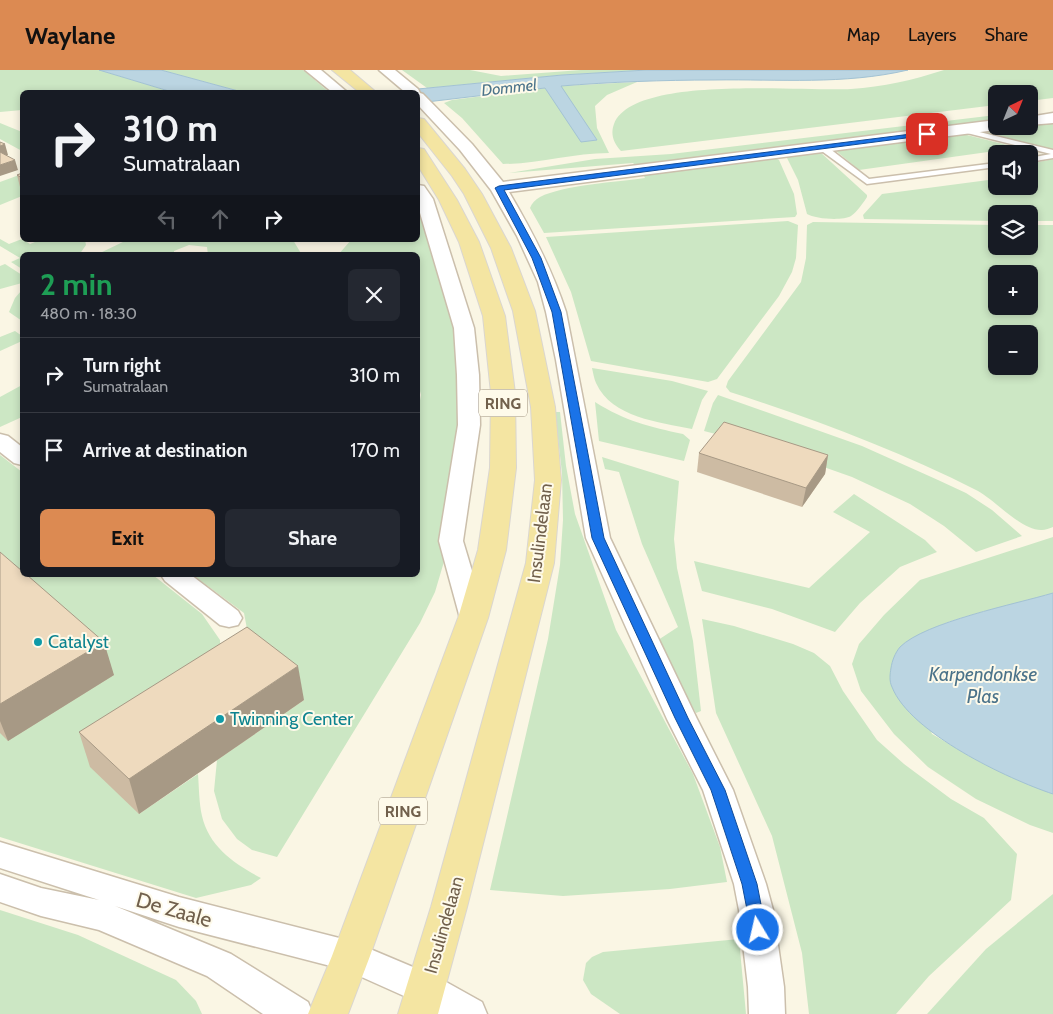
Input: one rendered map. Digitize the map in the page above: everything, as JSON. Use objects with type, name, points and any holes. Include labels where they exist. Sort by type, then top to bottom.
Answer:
[{"type":"main road","points":[[340,70],[365,90]]},
{"type":"main road","points":[[360,70],[384,89]]},
{"type":"main road","name":"Insulindelaan","points":[[420,111],[473,194],[501,248],[524,311],[543,407],[548,480],[540,562],[450,907],[422,1001]]},
{"type":"main road","name":"RING","points":[[328,1014],[351,956],[473,618],[492,550],[503,468],[503,393],[494,316],[469,242],[448,200],[420,156]]},
{"type":"street","points":[[312,70],[337,90]]},
{"type":"street","points":[[386,70],[403,90]]},
{"type":"street","points":[[420,109],[466,147],[499,188],[530,243],[547,282],[556,312],[598,538],[682,718],[718,790],[750,884],[756,910],[765,978],[767,1014]]},
{"type":"street","points":[[1038,120],[1053,118]]},
{"type":"street","points":[[499,188],[988,126]]},
{"type":"street","points":[[420,193],[424,199],[464,328],[468,375],[468,425],[451,541],[473,618]]},
{"type":"street","points":[[0,441],[20,456]]},
{"type":"street","points":[[177,577],[230,618]]},
{"type":"street","name":"De Zaale","points":[[0,856],[180,912],[351,956],[422,1001],[469,1014]]},
{"type":"street","name":"De Zaale","points":[[0,888],[42,902],[103,916],[219,965],[295,1014]]},
{"type":"lane","points":[[962,129],[1053,154]]},
{"type":"lane","points":[[822,147],[867,182],[988,166]]},
{"type":"lane","points":[[1038,158],[1053,154]]},
{"type":"green space","points":[[0,70],[99,70],[165,90],[20,90],[20,110],[0,112]]},
{"type":"green space","points":[[161,70],[303,70],[327,90],[235,90]]},
{"type":"green space","points":[[402,70],[470,70],[501,76],[581,70],[647,70],[562,75],[427,88]]},
{"type":"green space","points":[[944,70],[1053,70],[1053,98],[1038,100],[1038,85],[988,85],[988,106],[621,151],[613,135],[614,124],[628,108],[652,98],[685,92],[722,89],[851,89],[875,87]]},
{"type":"green space","points":[[637,82],[607,95],[595,106],[597,128],[609,153],[596,153],[516,164],[503,164],[462,118],[444,103],[452,100],[545,88],[581,141],[597,140],[560,86]]},
{"type":"green space","points":[[988,116],[988,121],[635,165],[633,163],[509,173],[595,159],[671,154]]},
{"type":"green space","points":[[1053,122],[1053,150],[997,135],[1038,135],[1038,124]]},
{"type":"green space","points":[[0,123],[20,131],[20,150],[0,139]]},
{"type":"green space","points":[[963,134],[1007,145],[988,145],[988,152],[859,170],[835,150]]},
{"type":"green space","points":[[820,152],[867,195],[860,207],[847,218],[829,219],[807,214],[798,180],[786,156]]},
{"type":"green space","points":[[775,158],[779,160],[794,194],[797,214],[795,217],[544,233],[530,208],[540,197],[550,193],[591,184],[645,178],[643,174]]},
{"type":"green space","points":[[1053,159],[1053,221],[1038,221],[1038,205],[988,205],[988,221],[864,219],[863,215],[882,194],[988,180],[988,195],[1038,195],[1038,162]]},
{"type":"green space","points":[[20,175],[20,197],[0,205],[0,182]]},
{"type":"green space","points":[[420,215],[449,266],[468,383],[451,538],[435,592],[420,623],[277,857],[252,850],[237,839],[222,819],[214,791],[217,760],[304,700],[253,661],[244,613],[196,577],[420,577],[420,252],[341,252],[349,242],[420,242]]},
{"type":"green space","points":[[788,221],[798,225],[796,258],[792,272],[779,296],[717,379],[708,382],[591,361],[571,292],[546,237]]},
{"type":"green space","points":[[813,222],[988,225],[988,255],[1038,255],[1038,225],[1053,225],[1053,527],[1042,530],[1026,526],[978,491],[948,476],[887,449],[825,425],[730,392],[726,387],[728,381],[801,282],[806,258],[807,225]]},
{"type":"green space","points":[[0,239],[9,244],[20,240],[20,242],[30,244],[35,242],[85,242],[86,245],[81,252],[20,252],[20,258],[0,246]]},
{"type":"green space","points":[[123,242],[294,242],[300,252],[208,252],[207,247],[189,245],[174,252],[102,252]]},
{"type":"green space","points":[[20,258],[20,268],[11,262]]},
{"type":"green space","points":[[5,264],[20,274],[20,284],[0,289],[0,266]]},
{"type":"green space","points":[[20,292],[20,320],[9,312],[15,298]]},
{"type":"green space","points":[[15,331],[20,335],[20,342],[0,351],[0,337]]},
{"type":"green space","points":[[592,368],[672,381],[708,391],[702,400],[692,429],[665,424],[625,411],[613,404],[603,395],[596,383]]},
{"type":"green space","points":[[20,386],[20,418],[0,427],[0,397]]},
{"type":"green space","points":[[718,395],[862,446],[938,480],[966,493],[992,510],[1022,536],[976,552],[944,526],[910,504],[852,477],[770,448],[704,431],[713,403]]},
{"type":"green space","points":[[595,402],[606,409],[638,422],[683,434],[690,440],[684,461],[599,441]]},
{"type":"green space","points":[[555,412],[560,412],[566,466],[575,514],[616,630],[693,774],[720,847],[727,882],[670,889],[563,896],[490,890],[548,639],[560,565],[563,520],[562,473]]},
{"type":"green space","points":[[0,455],[20,470],[20,577],[156,577],[202,614],[220,640],[221,661],[139,814],[198,774],[202,816],[205,827],[211,837],[224,853],[242,867],[261,878],[251,885],[196,898],[0,837]]},
{"type":"green space","points":[[602,457],[679,481],[674,539],[677,568],[693,641],[701,711],[696,713],[655,642],[678,627],[642,544],[619,472],[605,469]]},
{"type":"green space","points":[[854,494],[925,540],[937,552],[900,567],[860,603],[835,632],[772,609],[702,591],[694,561],[809,588],[870,532],[833,512]]},
{"type":"green space","points":[[1053,537],[1053,593],[953,620],[916,637],[899,648],[932,734],[980,762],[1053,794],[1053,833],[1030,825],[976,799],[928,767],[894,734],[861,691],[852,664],[859,644],[884,615],[920,580]]},
{"type":"green space","points":[[702,619],[734,626],[793,644],[814,653],[830,666],[843,691],[877,740],[904,764],[951,799],[984,818],[1017,854],[1011,900],[929,976],[896,1014],[809,1014],[802,953],[772,836],[716,713]]},
{"type":"green space","points":[[1053,894],[1053,1014],[927,1014],[986,949]]},
{"type":"green space","points":[[0,910],[78,935],[176,980],[196,1001],[202,1014],[0,1014]]},
{"type":"green space","points":[[739,939],[746,1014],[620,1014],[591,994],[583,980],[586,963],[592,957],[603,952]]},
{"type":"water","points":[[99,70],[161,70],[235,90],[165,90]]},
{"type":"water","name":"Dommel","points":[[647,70],[908,70],[860,78],[676,80],[561,86],[597,140],[581,142],[545,88],[420,103],[420,90],[408,90],[562,75]]},
{"type":"water","name":"Karpendonkse Plas","points":[[1053,593],[1053,794],[987,766],[939,737],[918,721],[902,704],[892,687],[890,678],[894,657],[900,647],[912,638],[950,622]]},
{"type":"building","points":[[0,152],[15,160],[0,165]]},
{"type":"building","points":[[724,422],[828,455],[806,488],[699,453]]},
{"type":"building","points":[[0,552],[20,569],[20,577],[29,577],[104,642],[0,704]]},
{"type":"building","points":[[247,627],[298,666],[129,779],[79,732]]},
{"type":"place","name":"Catalyst","points":[[38,642]]},
{"type":"place","name":"Twinning Center","points":[[220,719]]},
{"type":"route","points":[[758,930],[750,884],[718,790],[682,718],[598,538],[556,312],[547,282],[526,236],[499,188],[927,134]]}]
